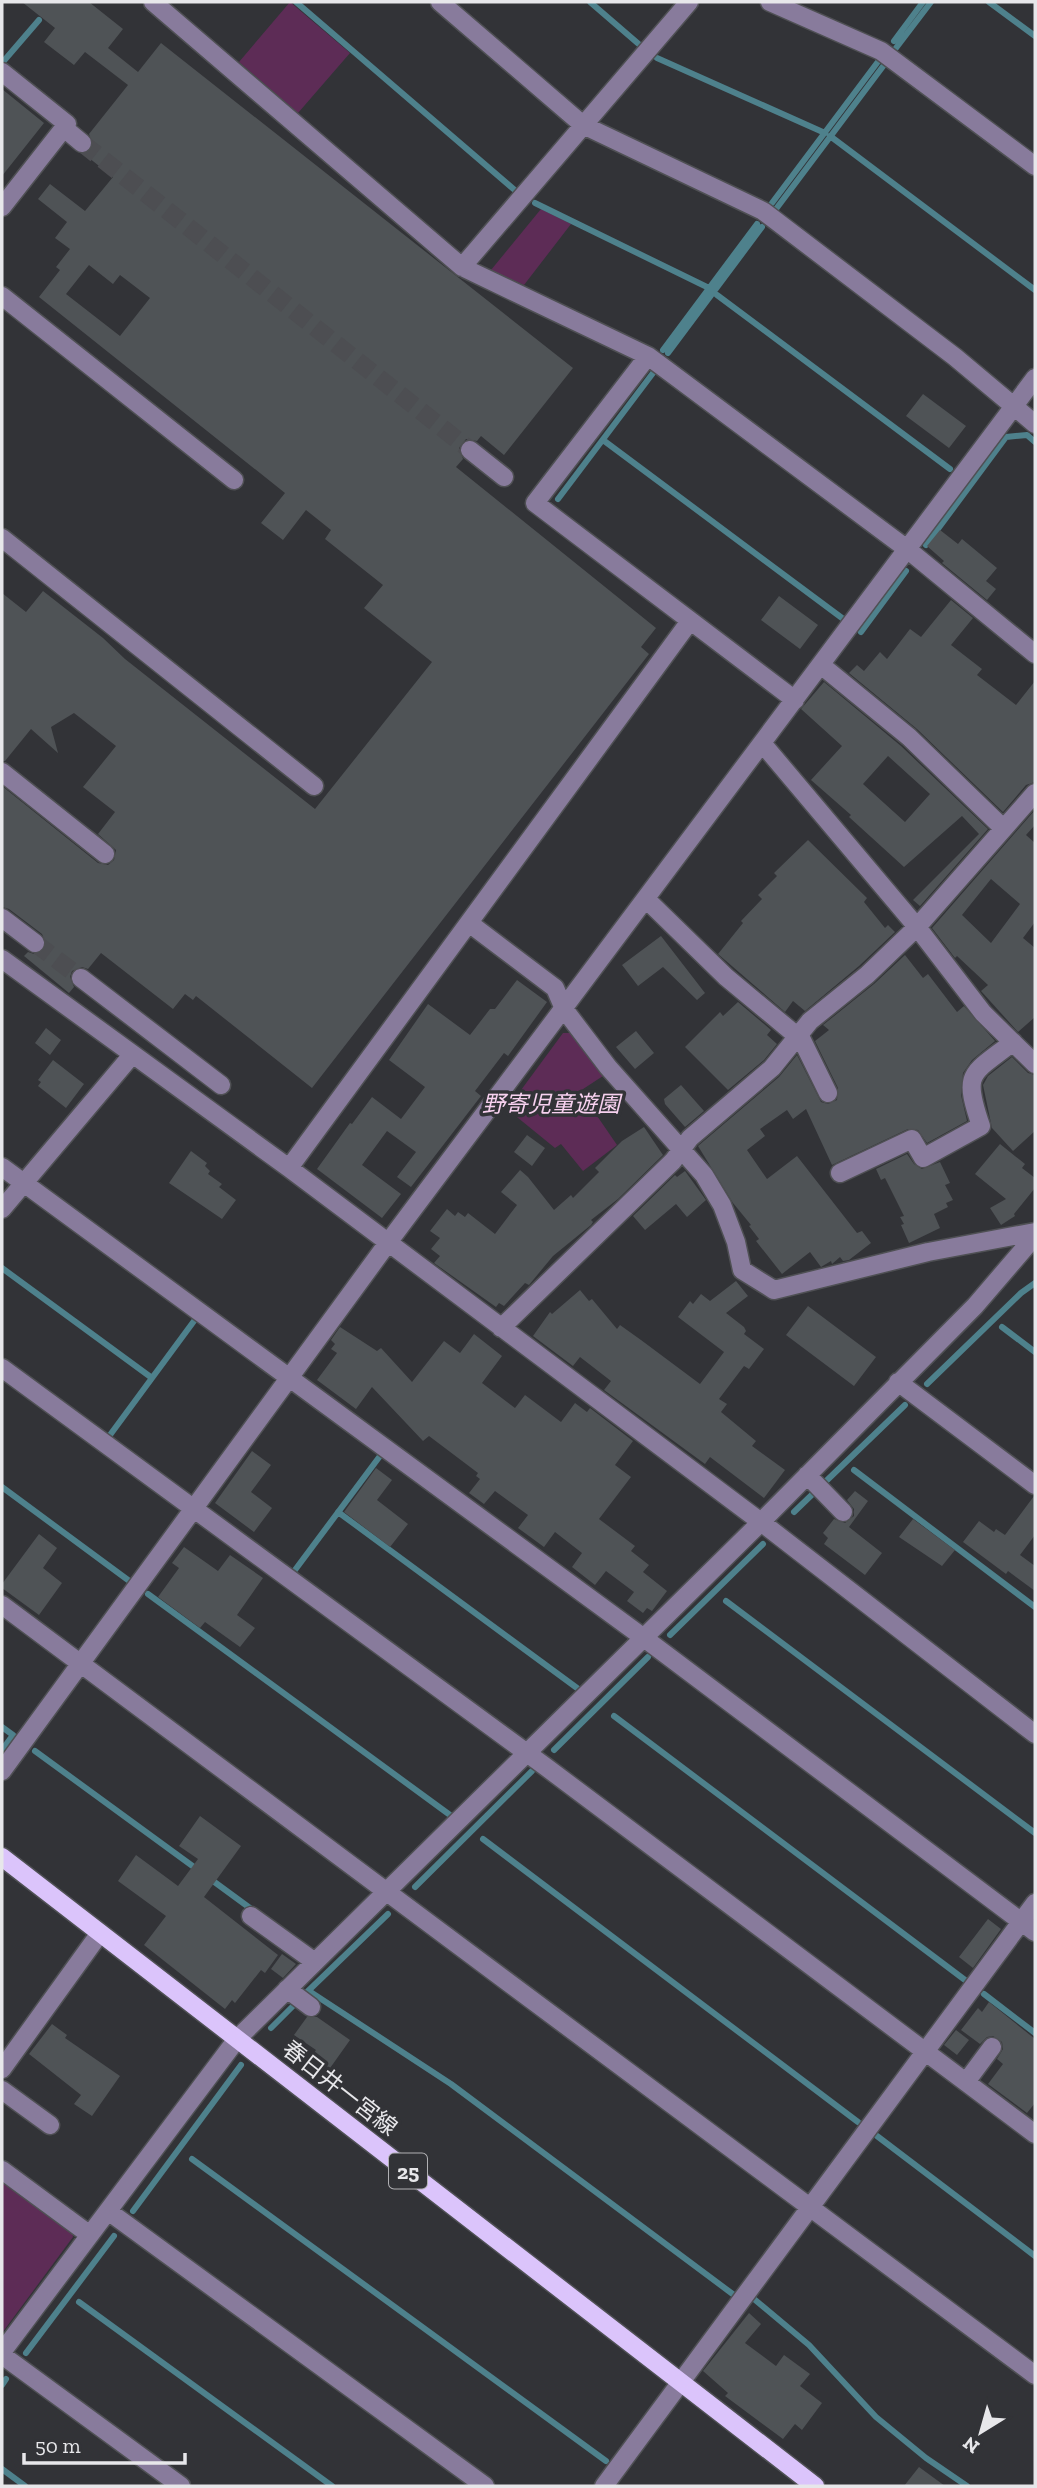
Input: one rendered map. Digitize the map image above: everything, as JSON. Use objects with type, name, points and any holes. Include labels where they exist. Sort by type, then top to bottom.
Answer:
[{"type":"main road","name":"春日井一宮線","points":[[2,1857],[815,2486]]},
{"type":"street","points":[[153,2],[461,267],[648,356],[907,549],[1035,654]]},
{"type":"street","points":[[440,2],[583,125],[764,211],[944,349],[1035,424]]},
{"type":"street","points":[[461,267],[689,2]]},
{"type":"street","points":[[770,2],[881,51],[1035,166]]},
{"type":"street","points":[[2,72],[67,124],[2,207]]},
{"type":"street","points":[[64,128],[82,143]]},
{"type":"street","points":[[2,296],[234,480]]},
{"type":"street","points":[[648,356],[535,503],[795,700]]},
{"type":"street","points":[[2,1771],[387,1244],[1035,378]]},
{"type":"street","points":[[470,450],[504,477]]},
{"type":"street","points":[[2,538],[314,786]]},
{"type":"street","points":[[289,1168],[690,621]]},
{"type":"street","points":[[821,665],[909,737],[1003,828]]},
{"type":"street","points":[[762,743],[918,927],[983,1013],[1035,1064]]},
{"type":"street","points":[[2,772],[105,854]]},
{"type":"street","points":[[501,1328],[673,1161],[690,1138],[772,1068],[810,1021],[867,975],[918,927],[1035,793]]},
{"type":"street","points":[[646,899],[726,977],[798,1035],[828,1093]]},
{"type":"street","points":[[2,918],[35,943]]},
{"type":"street","points":[[469,923],[555,988],[564,1009],[608,1067],[704,1175],[722,1205],[736,1242],[742,1270],[774,1290],[928,1252],[1035,1234]]},
{"type":"street","points":[[2,959],[289,1168],[761,1522],[1035,1734]]},
{"type":"street","points":[[81,978],[220,1084]]},
{"type":"street","points":[[840,1173],[912,1139],[923,1158],[981,1126],[970,1094],[971,1082],[976,1071],[1013,1042]]},
{"type":"street","points":[[2,1209],[132,1055]]},
{"type":"street","points":[[2,1167],[644,1638],[1028,1926]]},
{"type":"street","points":[[181,2486],[2,2354],[237,2039],[300,1998],[315,1962],[761,1522],[816,1484],[898,1382],[975,1306],[1035,1234]]},
{"type":"street","points":[[2,1368],[527,1753],[1035,2134]]},
{"type":"street","points":[[898,1382],[1035,1485]]},
{"type":"street","points":[[816,1484],[843,1513]]},
{"type":"street","points":[[2,1605],[1035,2375]]},
{"type":"street","points":[[604,2486],[925,2051],[1028,1926],[1035,1903]]},
{"type":"street","points":[[251,1916],[315,1962]]},
{"type":"street","points":[[2,2069],[100,1933]]},
{"type":"street","points":[[966,2082],[992,2047]]},
{"type":"street","points":[[2,2090],[50,2125]]},
{"type":"street","points":[[2,2170],[90,2235]]},
{"type":"street","points":[[108,2211],[485,2486]]},
{"type":"green space","points":[[290,2],[350,53],[298,113],[239,62]]},
{"type":"green space","points":[[541,209],[571,224],[524,285],[491,270]]},
{"type":"green space","name":"野寄児童遊園","points":[[563,1033],[573,1033],[603,1076],[580,1091],[617,1145],[583,1171],[561,1144],[555,1148],[507,1109]]},
{"type":"green space","points":[[2,2178],[72,2230],[73,2237],[2,2333]]},
{"type":"building","points":[[22,2],[89,2],[123,29],[108,48],[138,72],[161,43],[573,368],[504,455],[481,436],[477,441],[466,439],[459,448],[463,459],[456,467],[656,628],[641,647],[649,654],[312,1088],[196,996],[193,1000],[185,994],[173,1009],[101,953],[88,969],[82,967],[72,971],[70,977],[74,987],[69,993],[24,956],[28,952],[34,954],[44,950],[46,944],[42,934],[9,909],[2,907],[2,786],[98,863],[108,865],[114,860],[116,850],[98,834],[115,812],[83,787],[116,746],[74,713],[51,727],[58,753],[31,729],[5,761],[2,761],[2,593],[26,612],[43,591],[315,809],[432,662],[364,608],[383,585],[325,539],[331,530],[306,510],[283,540],[261,523],[285,493],[39,297],[60,270],[56,267],[70,249],[55,238],[67,222],[38,199],[50,184],[85,211],[113,177],[84,154],[93,146],[89,134],[128,85],[85,52],[74,65],[44,42],[55,28]],"holes":[[[89,265],[113,284],[120,275],[150,298],[120,336],[66,294]]]},
{"type":"building","points":[[2,89],[44,123],[2,176]]},
{"type":"building","points":[[923,394],[966,426],[949,448],[906,416]]},
{"type":"building","points":[[940,530],[958,544],[962,539],[997,568],[986,581],[996,589],[987,600],[942,563],[944,561],[927,546]]},
{"type":"building","points":[[779,596],[818,625],[800,649],[761,620]]},
{"type":"building","points":[[951,600],[973,618],[951,645],[982,669],[977,675],[1016,705],[1035,681],[1035,782],[1026,785],[1003,812],[917,729],[849,673],[857,665],[864,671],[880,652],[887,659],[910,629],[921,637]]},
{"type":"building","points":[[824,682],[901,746],[988,829],[920,906],[913,900],[979,834],[962,816],[904,867],[811,780],[842,746],[801,709]],"holes":[[[888,756],[930,794],[905,822],[863,784]]]},
{"type":"building","points":[[1035,810],[1035,825],[1026,835],[1035,843],[1035,922],[1023,938],[1035,948],[1035,1017],[1018,1032],[981,991],[988,985],[957,956],[955,958],[932,928]],"holes":[[[991,879],[1020,904],[991,943],[962,915]]]},
{"type":"building","points":[[808,840],[867,898],[864,902],[885,928],[888,925],[895,932],[805,1011],[793,1001],[785,1012],[718,954],[743,923],[741,921],[762,899],[758,895],[777,876],[774,873]]},
{"type":"building","points":[[661,936],[705,993],[697,1000],[663,967],[638,986],[622,965]]},
{"type":"building","points":[[905,955],[923,978],[928,974],[957,1012],[964,1006],[995,1041],[972,1060],[963,1073],[961,1095],[967,1121],[927,1143],[918,1130],[908,1129],[832,1165],[806,1109],[793,1119],[787,1110],[760,1129],[765,1136],[747,1150],[767,1179],[797,1156],[857,1233],[862,1231],[871,1243],[849,1260],[843,1261],[840,1257],[832,1264],[831,1261],[821,1267],[810,1252],[782,1274],[756,1241],[759,1239],[749,1226],[751,1225],[733,1203],[698,1146],[779,1077],[797,1055],[821,1102],[828,1104],[837,1100],[838,1088],[815,1041],[829,1030],[823,1025]]},
{"type":"building","points":[[517,980],[547,1002],[508,1056],[504,1053],[475,1091],[481,1096],[411,1187],[397,1177],[416,1152],[387,1131],[362,1165],[401,1194],[382,1218],[317,1169],[372,1097],[401,1119],[425,1087],[389,1060],[428,1004],[470,1035],[490,1009],[495,1009]]},
{"type":"building","points":[[738,1002],[771,1030],[767,1035],[777,1044],[764,1060],[728,1090],[685,1047],[720,1012],[723,1016]]},
{"type":"building","points":[[46,1028],[61,1040],[50,1055],[35,1043]]},
{"type":"building","points":[[636,1031],[654,1053],[635,1069],[616,1047]]},
{"type":"building","points":[[1012,1057],[1028,1073],[1035,1075],[1035,1131],[1013,1151],[992,1128],[983,1085],[988,1076]]},
{"type":"building","points":[[53,1060],[84,1084],[66,1108],[38,1086],[41,1082],[38,1080]]},
{"type":"building","points":[[681,1085],[704,1111],[685,1127],[665,1104],[664,1099]]},
{"type":"building","points":[[644,1127],[663,1155],[618,1199],[591,1220],[591,1225],[553,1256],[529,1285],[525,1283],[504,1306],[499,1303],[496,1307],[434,1263],[440,1256],[431,1249],[440,1238],[430,1231],[447,1209],[455,1216],[458,1212],[465,1217],[468,1213],[495,1234],[517,1205],[501,1192],[520,1170],[554,1210],[571,1195],[573,1198],[599,1172],[595,1168],[622,1141]]},
{"type":"building","points":[[527,1135],[545,1148],[532,1166],[514,1152]]},
{"type":"building","points":[[1000,1144],[1025,1164],[1022,1168],[1035,1178],[1035,1188],[1015,1216],[1001,1225],[990,1208],[1006,1199],[975,1174]]},
{"type":"building","points":[[191,1151],[207,1163],[205,1166],[210,1171],[208,1174],[222,1184],[219,1187],[236,1200],[222,1219],[169,1183]]},
{"type":"building","points":[[907,1154],[914,1164],[922,1169],[940,1162],[950,1183],[945,1185],[953,1200],[946,1203],[948,1207],[934,1214],[940,1228],[909,1243],[901,1225],[904,1224],[900,1217],[904,1216],[885,1178],[881,1180],[876,1169]]},
{"type":"building","points":[[685,1171],[706,1200],[687,1217],[676,1204],[645,1230],[633,1216],[675,1175],[677,1177]]},
{"type":"building","points":[[736,1281],[748,1296],[726,1313],[744,1327],[744,1334],[764,1349],[749,1369],[744,1366],[719,1399],[727,1404],[721,1412],[756,1441],[752,1446],[785,1470],[764,1498],[710,1457],[705,1464],[604,1390],[611,1381],[580,1357],[573,1366],[533,1336],[550,1312],[552,1314],[580,1290],[589,1301],[592,1299],[617,1329],[620,1325],[700,1384],[724,1352],[678,1317],[690,1301],[693,1304],[701,1294],[710,1301]]},
{"type":"building","points":[[808,1306],[876,1357],[854,1386],[786,1335]]},
{"type":"building","points":[[340,1327],[377,1351],[381,1348],[412,1382],[444,1341],[460,1353],[474,1334],[502,1356],[482,1383],[515,1408],[525,1395],[561,1422],[575,1403],[587,1412],[590,1408],[633,1441],[615,1465],[631,1477],[599,1519],[635,1546],[631,1551],[649,1565],[643,1572],[667,1591],[652,1611],[647,1608],[643,1613],[627,1601],[634,1592],[606,1571],[595,1585],[572,1567],[582,1553],[555,1532],[544,1547],[518,1528],[528,1515],[495,1491],[484,1504],[469,1493],[480,1479],[476,1476],[478,1473],[429,1436],[423,1441],[372,1387],[356,1409],[317,1380],[337,1353],[331,1349],[335,1344],[331,1340]]},
{"type":"building","points":[[252,1451],[271,1465],[251,1492],[272,1508],[254,1532],[215,1503]]},
{"type":"building","points":[[376,1468],[392,1480],[377,1500],[408,1524],[390,1547],[344,1512]]},
{"type":"building","points":[[855,1491],[868,1501],[849,1527],[882,1553],[865,1575],[824,1544],[828,1538],[823,1533],[834,1519],[845,1523],[854,1516],[854,1509],[847,1500]]},
{"type":"building","points":[[1034,1496],[1035,1535],[1020,1555],[1035,1566],[1035,1591],[1008,1571],[1006,1574],[963,1542],[979,1521],[994,1532],[996,1529],[1005,1535]]},
{"type":"building","points":[[913,1519],[955,1550],[942,1566],[899,1537]]},
{"type":"building","points":[[39,1534],[57,1548],[43,1568],[62,1583],[39,1615],[2,1588],[2,1584]]},
{"type":"building","points":[[184,1547],[218,1571],[230,1555],[263,1578],[237,1615],[255,1628],[240,1647],[205,1622],[200,1628],[158,1597],[179,1568],[172,1563]]},
{"type":"building","points":[[200,1816],[241,1846],[204,1897],[278,1955],[265,1973],[261,1970],[235,2003],[232,2000],[225,2009],[144,1945],[166,1916],[118,1881],[136,1855],[178,1886],[198,1859],[179,1846]]},
{"type":"building","points":[[988,1919],[1001,1929],[973,1968],[959,1957]]},
{"type":"building","points":[[282,1954],[296,1964],[283,1978],[271,1969]]},
{"type":"building","points":[[989,2002],[1035,2039],[1035,2103],[1027,2113],[988,2084],[1003,2064],[997,2059],[1003,2049],[1002,2042],[993,2036],[987,2037],[980,2044],[961,2030],[978,2008],[982,2012]]},
{"type":"building","points":[[307,2017],[317,2017],[350,2040],[323,2078],[305,2065],[316,2050],[294,2035]]},
{"type":"building","points":[[52,2024],[67,2035],[65,2038],[120,2076],[92,2116],[74,2104],[81,2095],[29,2054]]},
{"type":"building","points":[[956,2030],[969,2040],[957,2055],[944,2045]]},
{"type":"building","points":[[749,2313],[761,2324],[745,2343],[776,2366],[784,2355],[810,2374],[800,2386],[822,2403],[802,2430],[795,2424],[783,2439],[725,2396],[728,2393],[703,2371]]},
{"type":"building","points":[[919,2467],[945,2486],[904,2486]]},
{"type":"waterway","points":[[296,2],[517,192]]},
{"type":"waterway","points":[[590,2],[641,46]]},
{"type":"waterway","points":[[894,41],[923,2]]},
{"type":"waterway","points":[[896,48],[931,2]]},
{"type":"waterway","points":[[989,2],[1035,36]]},
{"type":"waterway","points":[[2,63],[39,20]]},
{"type":"waterway","points":[[657,58],[825,133]]},
{"type":"waterway","points":[[772,203],[877,63]]},
{"type":"waterway","points":[[776,209],[884,65]]},
{"type":"waterway","points":[[830,136],[1035,290]]},
{"type":"waterway","points":[[535,203],[709,288]]},
{"type":"waterway","points":[[663,350],[757,224]]},
{"type":"waterway","points":[[668,353],[762,227]]},
{"type":"waterway","points":[[717,295],[950,469]]},
{"type":"waterway","points":[[558,499],[653,373]]},
{"type":"waterway","points":[[926,545],[1006,437],[1027,435],[1035,442]]},
{"type":"waterway","points":[[603,440],[842,618]]},
{"type":"waterway","points":[[861,632],[906,571]]},
{"type":"waterway","points":[[2,1268],[152,1378]]},
{"type":"waterway","points":[[927,1384],[1021,1293],[1035,1283]]},
{"type":"waterway","points":[[110,1435],[194,1321]]},
{"type":"waterway","points":[[1002,1327],[1035,1352]]},
{"type":"waterway","points":[[794,1512],[905,1405]]},
{"type":"waterway","points":[[295,1570],[380,1456]]},
{"type":"waterway","points":[[854,1470],[1035,1607]]},
{"type":"waterway","points":[[2,1487],[128,1580]]},
{"type":"waterway","points":[[338,1512],[577,1688]]},
{"type":"waterway","points":[[670,1635],[763,1544]]},
{"type":"waterway","points":[[148,1594],[450,1815]]},
{"type":"waterway","points":[[726,1601],[1035,1833]]},
{"type":"waterway","points":[[554,1750],[648,1657]]},
{"type":"waterway","points":[[614,1716],[965,1980]]},
{"type":"waterway","points":[[2,1727],[13,1735],[2,1750]]},
{"type":"waterway","points":[[35,1751],[198,1870]]},
{"type":"waterway","points":[[415,1887],[532,1771]]},
{"type":"waterway","points":[[483,1839],[858,2122]]},
{"type":"waterway","points":[[209,1878],[254,1911]]},
{"type":"waterway","points":[[307,1992],[388,1914]]},
{"type":"waterway","points":[[309,1991],[451,2084],[734,2295]]},
{"type":"waterway","points":[[984,1994],[1035,2033]]},
{"type":"waterway","points":[[271,2028],[299,2000]]},
{"type":"waterway","points":[[133,2211],[241,2065]]},
{"type":"waterway","points":[[877,2136],[1035,2256]]},
{"type":"waterway","points":[[192,2159],[606,2461]]},
{"type":"waterway","points":[[26,2353],[114,2236]]},
{"type":"waterway","points":[[754,2299],[809,2345],[876,2417],[926,2458],[967,2486]]},
{"type":"waterway","points":[[79,2302],[332,2486]]},
{"type":"waterway","points":[[2,2385],[6,2379]]},
{"type":"waterway","points":[[2,2469],[25,2486]]},
{"type":"tunnel","points":[[82,143],[470,450]]},
{"type":"tunnel","points":[[35,943],[81,978]]}]
